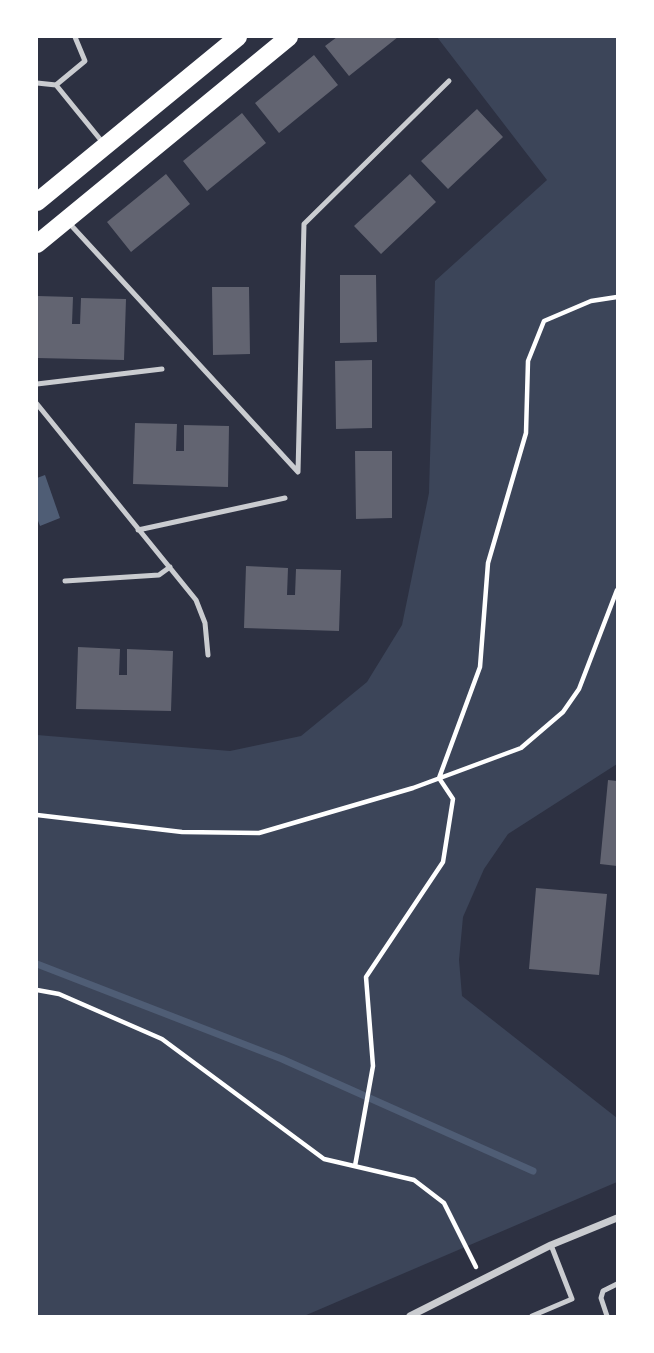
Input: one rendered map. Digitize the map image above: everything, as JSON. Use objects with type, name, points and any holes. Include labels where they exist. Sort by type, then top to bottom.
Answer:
[{"type":"main road","points":[[37,202],[238,37]]},
{"type":"main road","points":[[37,244],[289,37]]},
{"type":"main road","points":[[105,146],[125,172]]},
{"type":"street","points":[[410,1316],[551,1245],[617,1218]]},
{"type":"lane","points":[[56,85],[85,61],[75,37]]},
{"type":"lane","points":[[66,220],[298,472],[304,224],[449,81]]},
{"type":"lane","points":[[37,83],[56,85],[105,146]]},
{"type":"lane","points":[[37,384],[162,369]]},
{"type":"lane","points":[[37,404],[196,600],[205,623],[208,655]]},
{"type":"lane","points":[[138,530],[285,498]]},
{"type":"lane","points":[[65,581],[159,575],[170,567]]},
{"type":"lane","points":[[532,1316],[572,1299],[551,1245]]},
{"type":"lane","points":[[607,1316],[601,1298],[603,1291],[617,1284]]},
{"type":"path","points":[[439,778],[480,667],[488,563],[526,433],[528,361],[544,321],[591,301],[617,298]]},
{"type":"path","points":[[37,815],[182,832],[259,833],[413,788],[521,748],[563,712],[579,689],[617,590]]},
{"type":"path","points":[[355,1166],[373,1066],[366,977],[443,862],[453,799],[439,778]]},
{"type":"path","points":[[37,990],[59,994],[162,1039],[324,1159],[414,1180],[444,1203],[483,1280]]},
{"type":"shaded area","points":[[437,37],[617,37],[617,764],[508,834],[484,869],[463,917],[459,960],[462,996],[617,1118],[617,1182],[304,1316],[37,1316],[37,735],[230,751],[301,736],[367,682],[402,625],[429,493],[435,281],[547,180]]},
{"type":"shaded area","points":[[45,475],[60,518],[40,526],[37,518],[37,478]]},
{"type":"building","points":[[337,37],[398,37],[349,76],[325,46]]},
{"type":"building","points":[[314,55],[338,85],[279,133],[255,103]]},
{"type":"building","points":[[477,109],[503,137],[448,189],[421,161]]},
{"type":"building","points":[[242,113],[266,143],[207,191],[183,161]]},
{"type":"building","points":[[166,174],[190,204],[131,252],[107,222]]},
{"type":"building","points":[[410,174],[436,202],[381,254],[354,226]]},
{"type":"building","points":[[340,275],[376,275],[377,342],[340,343]]},
{"type":"building","points":[[212,287],[249,287],[250,354],[213,355]]},
{"type":"building","points":[[37,296],[73,297],[72,324],[80,324],[81,298],[126,299],[124,360],[37,358]]},
{"type":"building","points":[[372,360],[372,428],[336,429],[335,361]]},
{"type":"building","points":[[135,423],[177,424],[176,451],[184,451],[184,425],[229,426],[228,487],[133,484]]},
{"type":"building","points":[[355,451],[392,451],[392,518],[356,519]]},
{"type":"building","points":[[246,566],[288,568],[287,595],[295,595],[296,569],[341,570],[339,631],[244,628]]},
{"type":"building","points":[[78,647],[120,649],[119,675],[127,675],[127,649],[173,651],[171,711],[76,709]]},
{"type":"building","points":[[608,780],[617,781],[617,866],[600,864]]},
{"type":"building","points":[[536,888],[607,894],[599,975],[529,969]]},
{"type":"waterway","points":[[37,964],[282,1059],[533,1171]]}]
